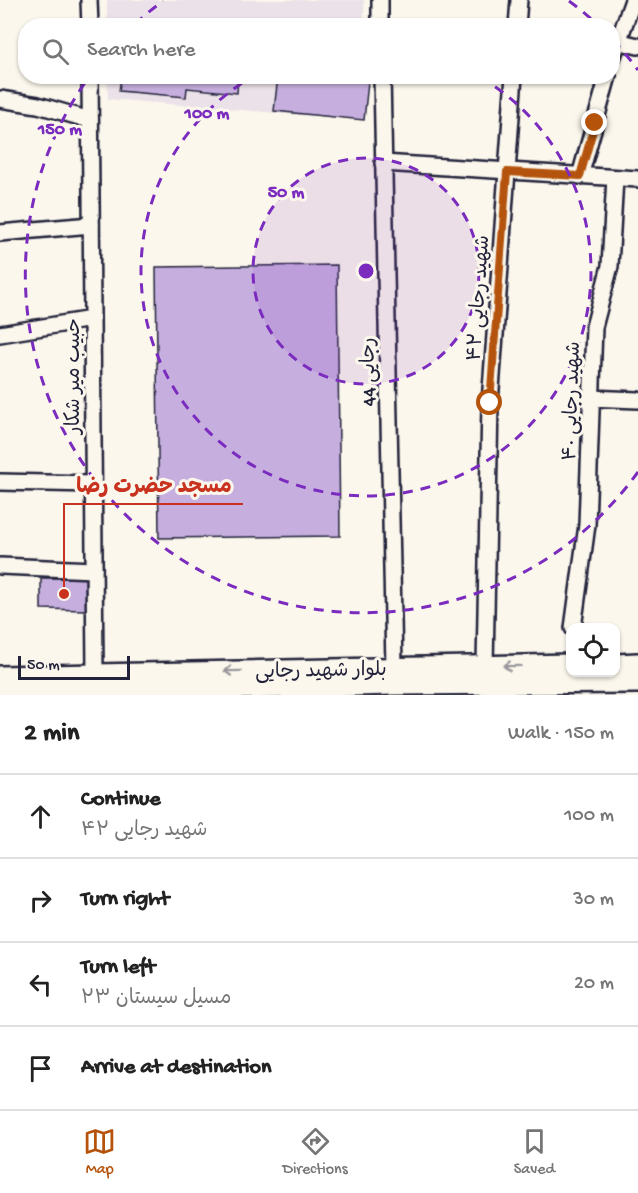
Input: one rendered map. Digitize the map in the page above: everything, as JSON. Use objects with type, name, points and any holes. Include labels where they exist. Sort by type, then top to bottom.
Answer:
[{"type":"main road","name":"بلوار شهید رجایی","points":[[0,676],[485,666],[566,660]]},
{"type":"main road","points":[[620,665],[638,664]]},
{"type":"main road","name":"بلوار شهید رجایی","points":[[0,694],[393,684],[638,682]]},
{"type":"street","points":[[89,0],[90,18]]},
{"type":"street","points":[[380,0],[380,18]]},
{"type":"street","points":[[518,18],[519,0]]},
{"type":"street","points":[[620,33],[633,0]]},
{"type":"street","points":[[620,42],[638,46]]},
{"type":"street","name":"حبیب میر شکار","points":[[90,84],[95,674]]},
{"type":"street","name":"رجایی 44","points":[[381,84],[394,667]]},
{"type":"street","name":"شهید رجایی ۴۲","points":[[485,666],[490,403],[513,84]]},
{"type":"street","points":[[580,176],[606,84]]},
{"type":"street","points":[[0,99],[38,105],[90,120]]},
{"type":"street","points":[[383,163],[638,179]]},
{"type":"street","name":"شهید رجایی ۴۰","points":[[574,623],[587,525],[589,398],[594,327],[610,266],[615,178]]},
{"type":"street","points":[[0,233],[91,225]]},
{"type":"street","points":[[0,334],[92,319]]},
{"type":"street","points":[[589,398],[638,400]]},
{"type":"street","points":[[0,482],[93,484]]},
{"type":"street","points":[[0,566],[94,570]]},
{"type":"shaded area","points":[[107,0],[364,0],[364,18],[107,18]]},
{"type":"shaded area","points":[[107,84],[364,84],[364,120],[108,99]]},
{"type":"building","points":[[120,84],[238,84],[237,93],[187,88],[186,97],[119,91]]},
{"type":"building","points":[[277,84],[368,84],[364,120],[274,111]]},
{"type":"building","points":[[337,265],[340,536],[159,538],[156,267]]},
{"type":"building","points":[[41,578],[86,578],[86,610],[41,609]]},
{"type":"place","name":"مسجد حضرت رضا","points":[[64,594]]},
{"type":"route","points":[[490,403],[507,172],[580,176],[595,123]]}]
